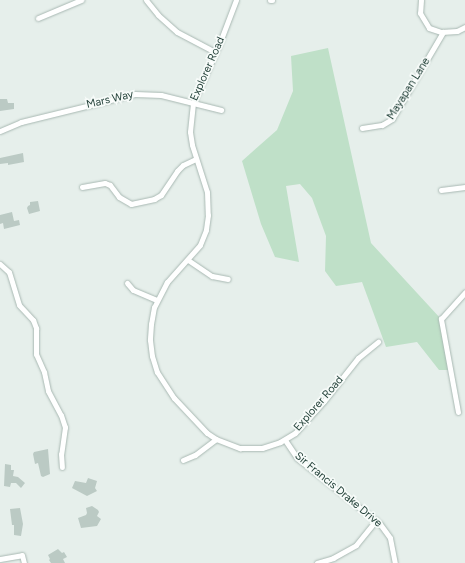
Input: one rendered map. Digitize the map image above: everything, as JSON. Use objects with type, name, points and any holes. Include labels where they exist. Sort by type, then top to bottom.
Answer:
[{"type":"street","points":[[38,18],[82,0]]},
{"type":"street","points":[[146,0],[158,15],[177,32],[215,52]]},
{"type":"street","name":"Explorer Road","points":[[236,0],[193,102],[190,132],[196,159],[207,192],[208,215],[200,245],[167,282],[157,300],[152,315],[150,332],[151,352],[157,372],[174,398],[207,433],[216,440],[233,446],[254,448],[268,446],[285,440],[304,424],[358,358],[378,342]]},
{"type":"street","points":[[422,0],[420,8],[422,19],[430,28],[443,32],[457,31],[465,27]]},
{"type":"street","name":"Mayapan Lane","points":[[362,128],[382,125],[392,119],[443,32]]},
{"type":"street","name":"Mars Way","points":[[0,131],[22,122],[134,94],[161,95],[221,110]]},
{"type":"street","points":[[82,187],[105,183],[115,190],[120,197],[132,204],[154,199],[161,195],[182,165],[196,159]]},
{"type":"street","points":[[440,190],[465,187]]},
{"type":"street","points":[[188,260],[212,276],[228,279]]},
{"type":"street","points":[[0,264],[8,272],[19,305],[32,320],[36,328],[36,354],[42,366],[48,391],[62,415],[65,427],[61,454],[62,467]]},
{"type":"street","points":[[127,283],[134,290],[157,300]]},
{"type":"street","points":[[458,412],[441,320],[465,292]]},
{"type":"street","points":[[183,460],[196,455],[216,440]]},
{"type":"street","name":"Sir Francis Drake Drive","points":[[285,440],[296,458],[376,520],[384,528],[390,538],[395,563]]},
{"type":"street","points":[[317,563],[333,558],[356,545],[376,520]]},
{"type":"street","points":[[0,559],[22,555],[24,563]]},
{"type":"green space","points":[[328,48],[371,243],[441,319],[450,370],[439,370],[417,342],[386,347],[362,282],[336,286],[325,271],[326,236],[312,198],[300,184],[286,186],[299,262],[275,257],[261,224],[242,161],[277,130],[293,91],[291,56]]},
{"type":"building","points":[[0,99],[7,99],[8,103],[14,103],[14,109],[0,111]]},
{"type":"building","points":[[23,153],[24,162],[8,165],[8,163],[0,164],[0,158]]},
{"type":"building","points":[[38,201],[40,211],[29,214],[27,208],[30,205],[30,202]]},
{"type":"building","points":[[12,212],[14,221],[19,220],[20,225],[4,229],[3,223],[0,224],[0,215]]},
{"type":"building","points":[[48,449],[50,474],[43,477],[41,476],[38,463],[35,464],[33,454],[34,452]]},
{"type":"building","points":[[5,464],[11,465],[11,470],[14,470],[13,476],[18,477],[25,483],[21,488],[16,483],[11,483],[10,487],[4,486]]},
{"type":"building","points":[[88,478],[97,481],[95,488],[97,491],[87,496],[72,488],[75,481],[86,483]]},
{"type":"building","points":[[92,506],[98,510],[99,512],[97,516],[101,519],[97,526],[81,528],[78,518],[86,515],[86,508]]},
{"type":"building","points":[[20,508],[23,524],[21,536],[14,535],[14,525],[12,525],[10,509]]},
{"type":"building","points":[[58,549],[62,553],[64,552],[67,557],[63,559],[65,563],[51,563],[48,555]]}]
